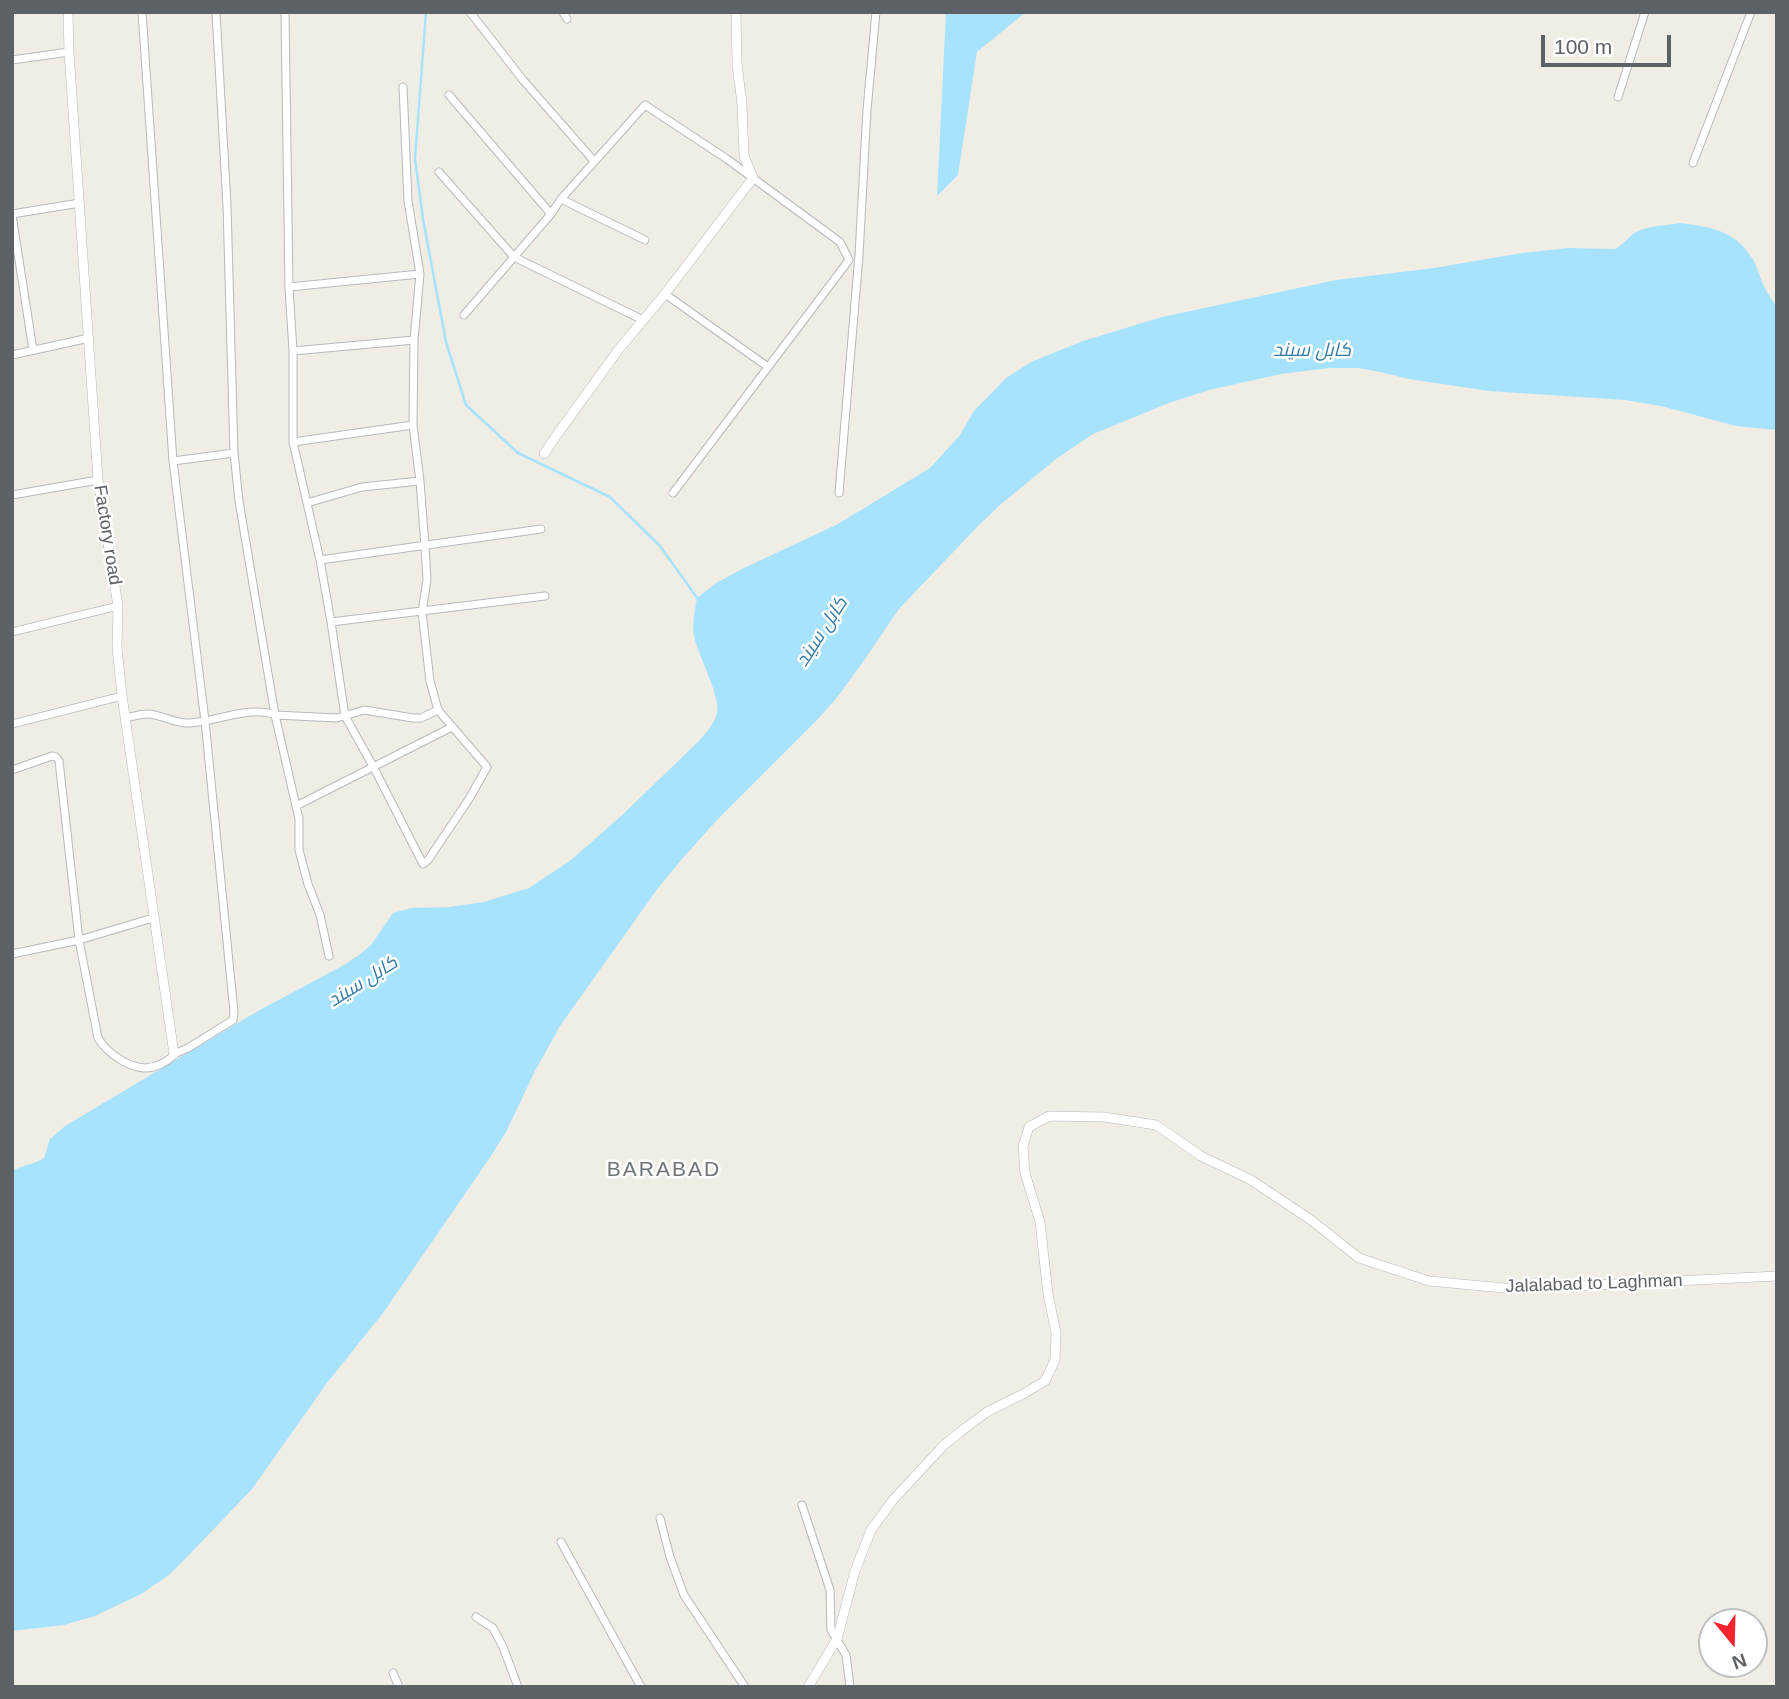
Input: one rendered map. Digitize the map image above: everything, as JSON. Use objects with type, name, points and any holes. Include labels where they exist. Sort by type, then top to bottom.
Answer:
[{"type":"street","name":"Factory road","points":[[68,12],[98,480],[118,606],[117,648],[122,696],[174,1054]]},
{"type":"street","points":[[12,770],[52,756],[59,761],[79,940],[98,1038],[102,1044],[122,1061],[145,1068],[172,1058],[174,1054],[233,1020],[205,721],[173,461],[142,12]]},
{"type":"street","points":[[216,12],[227,206],[234,453],[239,500],[275,715],[299,819],[299,850],[320,915],[329,956]]},
{"type":"street","points":[[285,12],[293,442],[320,560],[345,716],[423,864],[462,809],[487,767],[438,710],[430,681],[422,612],[427,580],[425,546],[413,425],[414,340],[420,274],[408,201],[403,87]]},
{"type":"street","points":[[470,12],[523,80],[594,161]]},
{"type":"street","points":[[736,12],[744,156],[753,178]]},
{"type":"street","points":[[839,493],[876,12]]},
{"type":"street","points":[[1618,97],[1645,12]]},
{"type":"street","points":[[1693,163],[1751,12]]},
{"type":"street","points":[[12,60],[69,52]]},
{"type":"street","points":[[449,94],[551,214]]},
{"type":"street","points":[[464,314],[645,105],[841,242],[849,260],[673,493]]},
{"type":"street","points":[[439,172],[514,257],[643,320]]},
{"type":"street","points":[[544,454],[619,349],[665,294],[753,178]]},
{"type":"street","points":[[561,199],[645,240]]},
{"type":"street","points":[[33,350],[12,214],[80,203]]},
{"type":"street","points":[[289,287],[420,274]]},
{"type":"street","points":[[665,294],[768,367]]},
{"type":"street","points":[[12,355],[89,338]]},
{"type":"street","points":[[293,351],[414,340]]},
{"type":"street","points":[[293,442],[413,425]]},
{"type":"street","points":[[173,461],[234,453]]},
{"type":"street","points":[[12,495],[98,480]]},
{"type":"street","points":[[307,503],[362,488],[419,481]]},
{"type":"street","points":[[320,560],[541,529]]},
{"type":"street","points":[[331,622],[545,596]]},
{"type":"street","points":[[12,632],[118,606]]},
{"type":"street","points":[[12,724],[122,696]]},
{"type":"street","points":[[125,718],[146,714],[186,723],[234,714],[272,713],[326,718],[364,710],[421,718],[438,710]]},
{"type":"street","points":[[296,806],[452,727]]},
{"type":"street","points":[[12,954],[79,940],[153,918]]},
{"type":"street","name":"Jalalabad to Laghman","points":[[808,1687],[837,1639],[855,1571],[871,1530],[893,1500],[943,1446],[960,1432],[987,1412],[1045,1381],[1055,1360],[1056,1333],[1048,1294],[1040,1222],[1025,1173],[1023,1146],[1029,1127],[1049,1116],[1104,1117],[1156,1125],[1201,1156],[1251,1180],[1311,1220],[1359,1258],[1429,1281],[1514,1289],[1777,1276]]},
{"type":"street","points":[[802,1505],[830,1590],[831,1630],[846,1655],[850,1687]]},
{"type":"street","points":[[660,1518],[670,1558],[684,1595],[745,1687]]},
{"type":"street","points":[[561,1542],[641,1687]]},
{"type":"street","points":[[476,1617],[493,1628],[518,1687]]},
{"type":"street","points":[[393,1673],[399,1687]]},
{"type":"water","points":[[946,12],[1026,12],[977,52],[958,175],[937,196]]},
{"type":"water","name":"کابل سيند","points":[[1680,223],[1712,228],[1738,241],[1752,258],[1766,291],[1777,307],[1777,430],[1736,426],[1661,406],[1625,400],[1489,391],[1358,368],[1330,368],[1281,374],[1209,390],[1093,434],[1056,459],[1000,505],[899,609],[836,699],[717,820],[658,888],[560,1026],[491,1156],[383,1313],[327,1383],[252,1489],[169,1575],[141,1594],[95,1616],[64,1625],[12,1631],[12,1171],[44,1158],[50,1139],[65,1126],[258,1011],[344,965],[371,945],[393,913],[411,908],[449,907],[484,902],[529,888],[571,860],[699,741],[714,721],[717,713],[716,697],[694,636],[697,598],[716,583],[744,568],[838,524],[930,468],[960,435],[974,411],[1006,378],[1031,362],[1083,341],[1162,317],[1336,280],[1434,268],[1522,253],[1569,248],[1614,249],[1638,231]]},
{"type":"waterway","points":[[426,12],[415,159],[423,219],[446,342],[466,405],[518,453],[610,497],[660,546],[698,599]]},
{"type":"district","name":"BARABAD","points":[[664,1170]]}]
